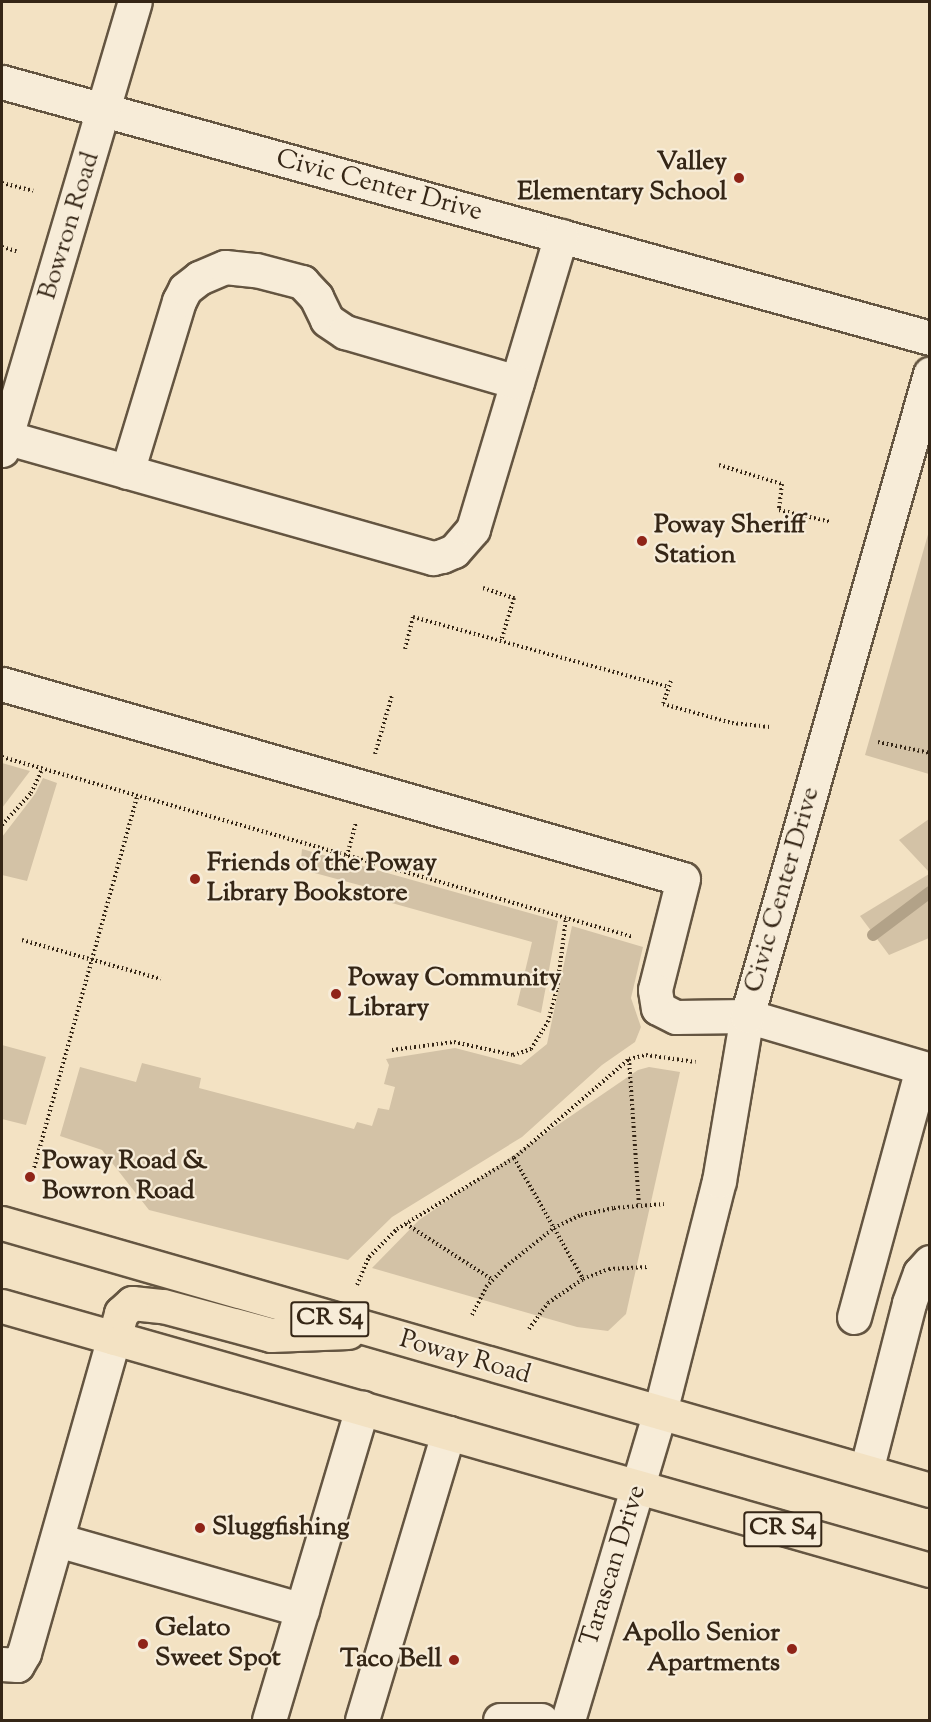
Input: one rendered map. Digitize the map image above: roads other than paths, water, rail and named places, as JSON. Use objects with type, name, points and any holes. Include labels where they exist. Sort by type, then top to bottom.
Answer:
[{"type":"main road","name":"Poway Road","points":[[2,1223],[930,1490]]},
{"type":"main road","points":[[114,1338],[121,1313],[132,1303],[163,1306],[271,1335],[294,1337],[368,1330]]},
{"type":"main road","name":"CR S4","points":[[2,1306],[930,1570]]},
{"type":"street","name":"Bowron Road","points":[[3,444],[105,111],[135,2]]},
{"type":"street","name":"Civic Center Drive","points":[[2,82],[930,338]]},
{"type":"street","points":[[3,444],[127,472],[433,558],[454,552],[473,529],[561,236]]},
{"type":"street","points":[[127,472],[179,301],[185,289],[199,278],[225,267],[248,268],[302,282],[316,297],[327,320],[345,332],[517,382]]},
{"type":"street","name":"Civic Center Drive","points":[[660,1412],[719,1181],[747,1016],[930,374]]},
{"type":"street","points":[[2,684],[682,879],[655,990],[658,1008],[676,1017],[747,1016],[926,1069],[855,1317]]},
{"type":"street","points":[[866,1471],[909,1303],[920,1273],[930,1262]]},
{"type":"street","points":[[2,1664],[13,1666],[21,1661],[114,1338]]},
{"type":"street","points":[[269,1720],[362,1408]]},
{"type":"street","name":"Tarascan Drive","points":[[572,1706],[660,1412]]},
{"type":"street","points":[[362,1720],[448,1433]]},
{"type":"street","points":[[57,1540],[302,1610]]},
{"type":"street","points":[[500,1720],[541,1720]]},
{"type":"waterway","points":[[873,935],[930,892]]},
{"type":"place","name":"Valley Elementary School","points":[[739,178]]},
{"type":"place","name":"Poway Sheriff Station","points":[[642,541]]},
{"type":"place","name":"Friends of the Poway Library Bookstore","points":[[195,879]]},
{"type":"place","name":"Poway Community Library","points":[[336,994]]},
{"type":"place","name":"Poway Road & Bowron Road","points":[[30,1177]]},
{"type":"place","name":"Sluggfishing","points":[[200,1528]]},
{"type":"place","name":"Gelato Sweet Spot","points":[[143,1644]]},
{"type":"place","name":"Apollo Senior Apartments","points":[[792,1649]]},
{"type":"place","name":"Taco Bell","points":[[454,1660]]}]
